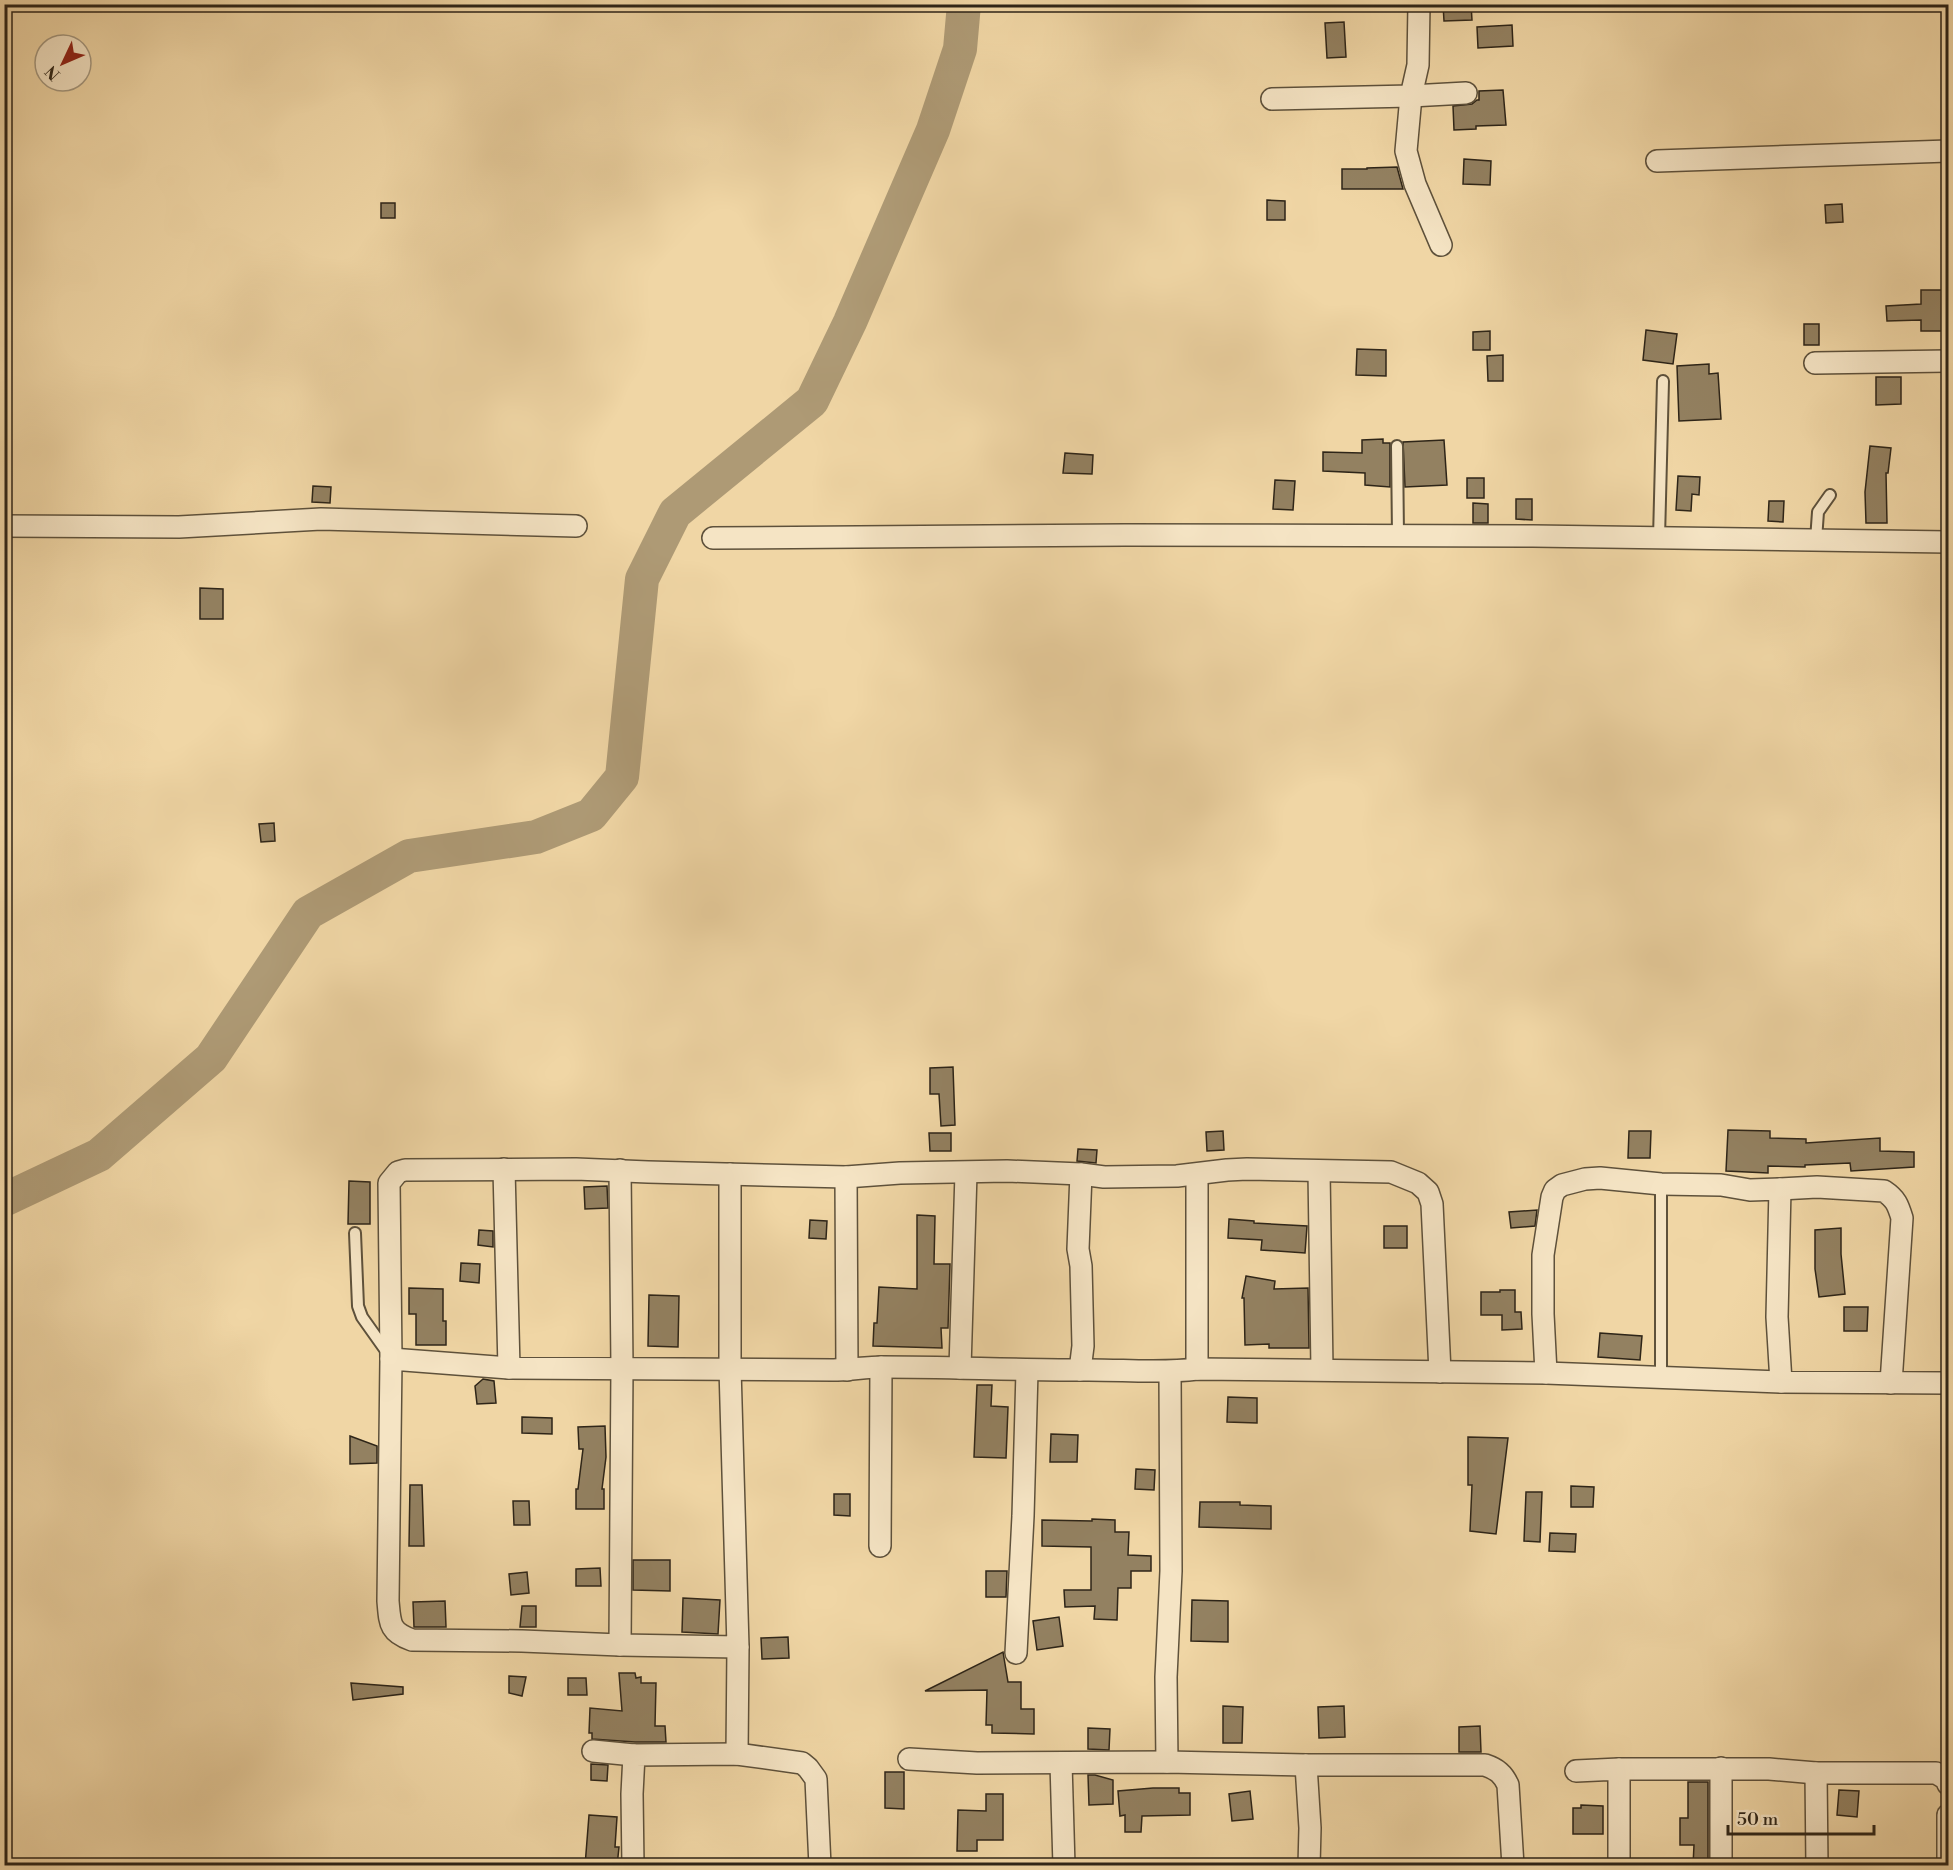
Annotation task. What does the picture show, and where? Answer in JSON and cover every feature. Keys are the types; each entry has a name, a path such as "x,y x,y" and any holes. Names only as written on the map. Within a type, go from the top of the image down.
{"street":[{"path":"1419,4 1418,65 1411,96 1406,151 1415,184 1441,245"},
{"path":"1272,99 1466,93"},
{"path":"1657,161 1948,151"},
{"path":"1815,363 1948,362"},
{"path":"4,526 179,527 321,519 576,526"},
{"path":"713,538 1398,535 1948,542"},
{"path":"504,1169 509,1368"},
{"path":"738,1647 412,1640 394,1631 390,1623 388,1601 391,1359 389,1183 394,1176 405,1170 504,1169 846,1177 1007,1171 1104,1177 1197,1175 1247,1169 1391,1172 1418,1183 1428,1192 1432,1204 1440,1372"},
{"path":"620,1170 622,1368 620,1645"},
{"path":"1319,1172 1322,1369"},
{"path":"960,1368 966,1173"},
{"path":"730,1174 729,1368 738,1647 737,1754"},
{"path":"1080,1370 1083,1346 1081,1266 1078,1249 1081,1174"},
{"path":"1197,1175 1197,1369"},
{"path":"846,1177 847,1370"},
{"path":"1546,1373 1542,1314 1543,1255 1552,1197 1555,1190 1562,1185 1600,1178 1661,1184 1702,1184 1750,1190 1817,1187 1884,1191 1892,1196 1898,1204 1902,1218 1891,1383"},
{"path":"1780,1189 1777,1317 1780,1382"},
{"path":"391,1359 509,1368 847,1370 881,1367 1170,1372 1197,1369 1322,1369 1546,1373 1780,1382 1948,1383"},
{"path":"880,1546 881,1367"},
{"path":"1016,1653 1027,1371"},
{"path":"1167,1762 1166,1677 1171,1570 1170,1372"},
{"path":"593,1751 634,1755 737,1754 802,1763 816,1779 820,1866"},
{"path":"633,1866 634,1755"},
{"path":"909,1759 977,1763 1167,1762 1306,1766 1485,1766 1503,1775 1508,1785 1513,1866"},
{"path":"1061,1763 1064,1866"},
{"path":"1306,1766 1310,1828 1309,1866"},
{"path":"1721,1768 1721,1866"},
{"path":"1576,1771 1769,1768 1816,1773 1936,1773 1946,1779 1948,1784"},
{"path":"1619,1769 1619,1866"},
{"path":"1816,1773 1817,1866"},
{"path":"1948,1815 1948,1866"}],"lane":[{"path":"1659,537 1663,381"},
{"path":"1397,446 1398,535"},
{"path":"1816,540 1818,512 1830,495"},
{"path":"1660,1378 1661,1184"},
{"path":"355,1233 358,1306 362,1317 391,1359"}],"building":[{"path":"1443,4 1471,4 1472,20 1444,21"},
{"path":"1344,22 1346,57 1327,58 1325,23"},
{"path":"1512,25 1513,46 1478,48 1477,27"},
{"path":"1503,90 1506,125 1476,126 1476,129 1454,130 1453,106 1472,104 1479,100 1479,91"},
{"path":"1464,159 1491,161 1490,185 1463,184"},
{"path":"1397,167 1403,189 1342,189 1342,169"},
{"path":"1267,200 1285,201 1285,220 1267,220"},
{"path":"381,203 395,203 395,218 381,218"},
{"path":"1842,204 1843,222 1826,223 1825,205"},
{"path":"1921,290 1948,290 1948,331 1921,331 1921,320 1887,321 1886,306 1921,304"},
{"path":"1804,324 1819,324 1819,345 1804,345"},
{"path":"1646,330 1677,334 1673,364 1643,360"},
{"path":"1490,331 1490,350 1473,350 1473,332"},
{"path":"1357,349 1386,350 1386,376 1356,375"},
{"path":"1503,355 1503,381 1488,381 1487,356"},
{"path":"1709,364 1709,374 1718,373 1721,419 1679,421 1677,366"},
{"path":"1876,377 1901,377 1901,404 1876,405"},
{"path":"1383,439 1383,443 1390,443 1390,487 1365,485 1365,473 1323,471 1323,452 1362,453 1362,440"},
{"path":"1444,440 1447,485 1405,487 1403,442"},
{"path":"1870,446 1891,448 1888,473 1886,473 1887,523 1866,523 1865,492"},
{"path":"1065,453 1093,455 1092,474 1063,473"},
{"path":"1678,476 1700,477 1699,495 1692,494 1691,511 1676,510"},
{"path":"1467,478 1484,478 1484,498 1467,498"},
{"path":"1275,480 1295,481 1293,510 1273,509"},
{"path":"313,486 331,487 330,503 312,502"},
{"path":"1516,499 1532,499 1532,520 1516,519"},
{"path":"1769,501 1784,501 1783,522 1768,521"},
{"path":"1473,503 1488,504 1488,523 1473,523"},
{"path":"200,588 223,589 223,619 200,619"},
{"path":"274,823 275,841 261,842 259,824"},
{"path":"953,1067 955,1125 941,1126 939,1094 930,1094 930,1068"},
{"path":"1728,1130 1770,1131 1770,1138 1806,1139 1806,1143 1880,1138 1880,1151 1914,1152 1914,1167 1851,1171 1850,1163 1805,1165 1805,1167 1768,1166 1768,1173 1726,1171"},
{"path":"1223,1131 1224,1150 1207,1151 1206,1132"},
{"path":"1629,1131 1651,1131 1650,1158 1628,1158"},
{"path":"929,1133 951,1133 951,1151 930,1151"},
{"path":"1078,1149 1097,1150 1096,1163 1077,1161"},
{"path":"349,1181 370,1182 370,1224 348,1224"},
{"path":"607,1186 608,1208 585,1209 584,1187"},
{"path":"1537,1210 1535,1226 1511,1228 1509,1212"},
{"path":"917,1215 935,1216 934,1264 950,1264 948,1328 941,1328 942,1348 873,1346 879,1287 917,1289"},
{"path":"1229,1219 1307,1226 1305,1253 1261,1250 1262,1240 1228,1238"},
{"path":"810,1220 827,1221 826,1239 809,1238"},
{"path":"1384,1226 1407,1226 1407,1248 1384,1248"},
{"path":"1841,1228 1845,1294 1819,1297 1815,1269 1815,1230"},
{"path":"479,1230 493,1231 493,1247 478,1245"},
{"path":"461,1263 480,1264 479,1283 460,1281"},
{"path":"1246,1276 1275,1281 1274,1289 1308,1288 1309,1348 1269,1348 1269,1344 1245,1345 1244,1298 1242,1298"},
{"path":"409,1288 443,1289 446,1345 416,1345 416,1314 409,1314"},
{"path":"1500,1290 1515,1290 1515,1312 1521,1312 1522,1329 1502,1330 1502,1315 1481,1315 1481,1292 1500,1292"},
{"path":"649,1295 679,1296 678,1347 648,1346"},
{"path":"1844,1307 1868,1307 1867,1331 1844,1331"},
{"path":"1600,1333 1642,1336 1640,1360 1598,1357"},
{"path":"483,1379 494,1381 496,1403 477,1404 475,1386"},
{"path":"977,1385 992,1385 991,1406 1008,1407 1006,1458 974,1457"},
{"path":"1228,1397 1257,1398 1257,1423 1227,1422"},
{"path":"522,1417 552,1418 552,1434 522,1433"},
{"path":"605,1426 606,1457 602,1489 604,1489 604,1509 576,1509 576,1489 578,1489 583,1449 579,1449 578,1427"},
{"path":"1051,1434 1078,1435 1077,1462 1050,1462"},
{"path":"350,1436 377,1446 377,1463 350,1464"},
{"path":"1468,1437 1508,1438 1496,1534 1470,1531 1472,1485 1468,1485"},
{"path":"1136,1469 1155,1470 1154,1490 1135,1489"},
{"path":"410,1485 422,1485 424,1546 409,1546"},
{"path":"1571,1486 1594,1487 1593,1507 1571,1507"},
{"path":"1526,1492 1542,1492 1540,1542 1524,1541"},
{"path":"834,1494 850,1494 850,1516 834,1515"},
{"path":"513,1501 529,1501 530,1525 514,1525"},
{"path":"1200,1502 1240,1502 1240,1505 1271,1506 1271,1529 1199,1527"},
{"path":"1092,1519 1115,1520 1115,1532 1129,1532 1128,1555 1151,1556 1151,1571 1131,1571 1131,1588 1118,1588 1117,1620 1094,1619 1095,1606 1065,1607 1064,1590 1091,1590 1091,1547 1042,1546 1042,1520 1092,1521"},
{"path":"1550,1533 1576,1534 1575,1552 1549,1551"},
{"path":"633,1560 670,1560 670,1591 633,1590"},
{"path":"600,1568 601,1586 576,1586 576,1569"},
{"path":"986,1571 1007,1571 1006,1597 986,1597"},
{"path":"527,1572 529,1593 511,1595 509,1574"},
{"path":"683,1598 720,1600 718,1634 682,1632"},
{"path":"1192,1600 1228,1601 1228,1642 1191,1641"},
{"path":"445,1601 446,1627 414,1627 413,1602"},
{"path":"522,1606 536,1606 536,1627 520,1627"},
{"path":"1059,1617 1063,1646 1037,1650 1033,1621"},
{"path":"788,1637 789,1658 762,1659 761,1638"},
{"path":"1003,1652 1008,1682 1021,1682 1021,1709 1034,1709 1034,1734 992,1733 992,1725 986,1725 987,1690 925,1691"},
{"path":"619,1673 635,1673 636,1678 641,1677 641,1683 656,1683 655,1726 665,1726 666,1742 592,1739 592,1733 589,1733 590,1708 622,1711"},
{"path":"509,1676 526,1677 522,1696 509,1693"},
{"path":"568,1678 586,1678 587,1695 568,1695"},
{"path":"351,1683 403,1687 403,1694 353,1700"},
{"path":"1223,1706 1243,1707 1242,1743 1223,1743"},
{"path":"1344,1706 1345,1737 1319,1738 1318,1707"},
{"path":"1480,1726 1481,1752 1459,1752 1459,1727"},
{"path":"1088,1728 1110,1729 1109,1750 1088,1749"},
{"path":"591,1764 608,1765 607,1781 591,1780"},
{"path":"885,1772 904,1772 904,1809 885,1808"},
{"path":"1088,1775 1113,1780 1113,1804 1089,1805"},
{"path":"1688,1782 1708,1782 1708,1866 1693,1866 1694,1845 1680,1845 1680,1818 1688,1818"},
{"path":"1179,1788 1179,1793 1190,1793 1190,1815 1142,1816 1141,1832 1125,1832 1125,1815 1120,1816 1118,1791"},
{"path":"1839,1790 1859,1791 1857,1817 1837,1815"},
{"path":"1250,1791 1253,1819 1232,1821 1229,1794"},
{"path":"986,1794 1003,1794 1003,1840 977,1840 977,1851 957,1851 958,1810 986,1811"},
{"path":"1581,1805 1603,1806 1603,1834 1573,1834 1573,1808 1581,1808"},
{"path":"589,1815 617,1817 615,1847 619,1847 617,1866 585,1866"}],"waterway":[{"path":"4,1200 99,1155 211,1058 308,913 409,856 536,837 591,815 622,777 642,579 675,513 812,401 850,322 933,130 960,49 964,4"}]}
